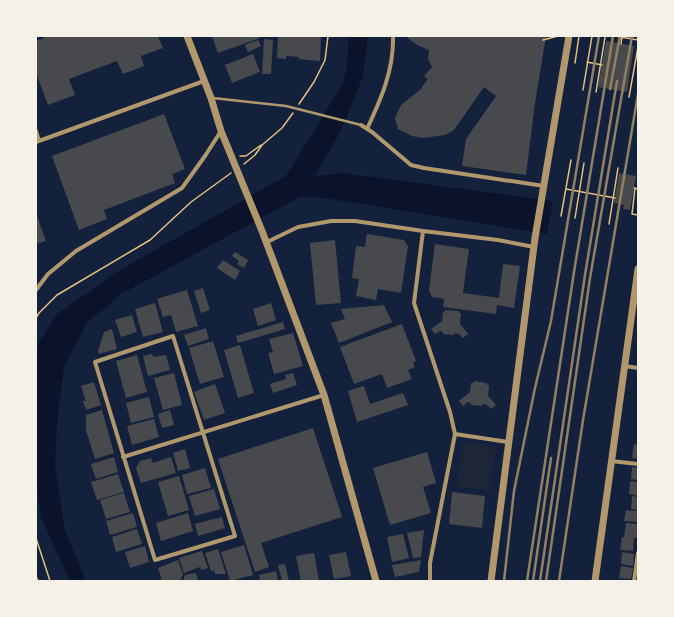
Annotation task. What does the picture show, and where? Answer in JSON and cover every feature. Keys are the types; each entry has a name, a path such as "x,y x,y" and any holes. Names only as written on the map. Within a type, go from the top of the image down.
{"street":[{"path":"187,36 221,131 267,242 324,395 376,581"},
{"path":"367,129 389,74 393,51 393,36"},
{"path":"491,581 535,238 569,36"},
{"path":"36,131 38,141 204,81"},
{"path":"361,125 411,165 544,186"},
{"path":"36,290 48,274 76,251 182,188 221,131"},
{"path":"267,242 298,227 331,221 355,222 423,232 498,240 534,247"},
{"path":"423,232 414,303 450,412 455,434 430,563 430,581"},
{"path":"599,581 595,581 638,273"},
{"path":"172,336 235,536 155,560 123,457 95,362 172,336"},
{"path":"625,366 638,368"},
{"path":"123,457 324,395"},
{"path":"455,434 508,442"},
{"path":"611,461 638,464"},
{"path":"634,581 638,553"}],"lane":[{"path":"210,98 286,106 361,125"}],"path":[{"path":"232,156 246,156 282,128 314,82 326,60 328,36"},
{"path":"543,40 558,36"},
{"path":"575,63 579,36"},
{"path":"583,90 592,36"},
{"path":"615,36 638,40"},
{"path":"596,92 605,37"},
{"path":"621,44 622,37"},
{"path":"629,97 638,47"},
{"path":"587,62 601,64"},
{"path":"630,69 634,70"},
{"path":"242,165 255,155 262,145"},
{"path":"561,216 571,160"},
{"path":"575,218 584,163"},
{"path":"609,224 618,168"},
{"path":"36,318 57,295 150,240 191,202 236,169"},
{"path":"636,188 632,214 638,215"},
{"path":"566,189 614,198"},
{"path":"36,538 50,581"}],"shaded area":[{"path":"349,36 368,36 363,76 342,129 315,176 342,173 553,201 547,234 324,198 300,197 121,294 87,323 64,367 57,424 55,465 65,530 86,581 70,581 41,517 36,482 36,347 57,314 120,270 286,176 342,85 346,72"},
{"path":"462,441 496,446 490,491 457,486"}],"building":[{"path":"44,36 158,36 163,48 141,56 144,66 123,74 117,61 69,79 75,95 48,105 36,73 36,41 44,38"},
{"path":"212,36 260,36 260,38 218,53"},
{"path":"278,36 321,36 320,61 298,59 299,57 286,56 286,59 277,58"},
{"path":"405,36 546,36 535,103 526,175 462,166 466,139 496,96 484,87 454,130 445,135 423,138 412,136 398,129 395,118 401,105 420,90 428,79 424,76 432,67 428,59 429,50 417,45"},
{"path":"264,39 273,40 271,74 262,74"},
{"path":"258,40 261,46 248,52 245,45"},
{"path":"606,41 634,46 627,92 598,87"},
{"path":"253,54 260,72 232,83 225,65"},
{"path":"164,114 185,169 172,174 175,183 104,210 107,219 79,230 52,156"},
{"path":"619,173 636,176 630,210 623,209 624,205 614,203"},
{"path":"36,213 46,241 36,244"},
{"path":"367,234 404,240 408,246 401,293 378,289 376,300 356,296 359,279 352,278 356,246 365,247"},
{"path":"335,240 341,303 316,305 310,243"},
{"path":"435,244 469,249 463,293 499,298 503,264 520,266 514,308 497,305 496,314 443,307 444,299 432,297 429,290"},
{"path":"235,252 248,260 244,268 237,264 239,261 232,256"},
{"path":"223,260 240,271 235,280 217,268"},
{"path":"203,288 210,310 201,313 194,291"},
{"path":"187,290 198,326 176,332 171,315 163,317 157,299"},
{"path":"155,303 163,332 143,337 135,309"},
{"path":"271,303 276,320 258,326 253,309"},
{"path":"384,305 392,322 339,343 331,323 345,319 341,309"},
{"path":"445,310 459,311 459,313 461,313 460,324 468,334 463,338 459,334 443,334 443,332 440,331 435,334 431,329 442,321 443,311 445,312"},
{"path":"132,315 137,332 121,337 115,320"},
{"path":"283,322 285,329 238,343 236,336"},
{"path":"402,324 416,361 413,363 415,367 408,370 412,379 387,388 382,374 354,384 340,347"},
{"path":"206,328 209,339 188,346 184,335"},
{"path":"112,329 117,349 99,354 98,351 104,332"},
{"path":"293,333 303,366 274,374 268,353 273,352 269,339"},
{"path":"213,341 224,377 200,384 189,348"},
{"path":"240,345 254,393 238,398 224,350"},
{"path":"152,354 153,357 166,355 170,370 148,376 143,356"},
{"path":"137,355 147,392 126,398 116,361"},
{"path":"174,373 182,405 163,410 154,378"},
{"path":"293,373 297,385 273,393 270,384 286,379 285,375"},
{"path":"474,381 487,383 487,385 489,385 488,396 496,405 491,409 487,405 471,405 471,403 468,402 463,406 459,401 470,392 471,383 474,383"},
{"path":"94,382 101,405 86,410 83,401 86,401 81,386"},
{"path":"215,384 225,413 204,420 194,392"},
{"path":"364,386 370,404 403,393 408,405 357,422 348,391"},
{"path":"149,397 154,417 131,423 126,403"},
{"path":"102,410 114,453 95,459 86,430 86,415"},
{"path":"170,410 174,425 162,428 158,414"},
{"path":"154,419 159,437 132,445 127,426"},
{"path":"313,428 342,517 261,543 269,567 255,572 218,459"},
{"path":"634,444 638,445 638,459 632,458"},
{"path":"185,449 190,468 178,471 173,453"},
{"path":"427,452 436,483 423,487 431,513 390,525 373,468"},
{"path":"114,457 118,472 96,479 91,464"},
{"path":"171,457 176,473 141,483 136,468 140,461 151,458 153,463"},
{"path":"632,467 638,468 638,480 631,479"},
{"path":"205,468 211,488 187,494 182,475"},
{"path":"118,474 124,492 97,500 91,482"},
{"path":"179,476 189,510 168,516 158,482"},
{"path":"630,481 638,482 638,496 629,494"},
{"path":"214,489 220,509 195,516 189,496"},
{"path":"452,492 485,496 482,528 449,524"},
{"path":"124,493 130,512 106,519 100,500"},
{"path":"632,496 638,497 638,510 631,509"},
{"path":"626,510 638,511 638,522 624,521"},
{"path":"133,513 137,527 110,535 106,521"},
{"path":"188,513 193,531 161,541 156,523"},
{"path":"222,517 225,528 198,536 195,524"},
{"path":"626,523 638,524 637,538 634,538 633,551 620,550"},
{"path":"137,529 142,544 116,552 112,537"},
{"path":"424,530 421,557 413,558 407,533"},
{"path":"403,534 409,558 392,562 387,537"},
{"path":"244,545 253,575 230,581 221,552"},
{"path":"145,546 149,562 130,568 125,552"},
{"path":"218,549 226,574 215,574 214,570 211,571 205,553"},
{"path":"202,551 208,568 201,570 200,567 184,573 179,558"},
{"path":"346,552 351,576 334,579 329,555"},
{"path":"622,552 634,554 633,566 621,564"},
{"path":"314,553 319,580 301,581 296,556"},
{"path":"178,560 183,574 180,581 162,581 158,568"},
{"path":"421,560 419,572 395,577 392,565"},
{"path":"285,564 289,581 282,581 278,565"},
{"path":"621,566 633,568 631,579 619,578"},
{"path":"276,571 278,581 260,581 259,575"},
{"path":"196,573 198,581 183,581 185,575"}],"railway":[{"path":"504,581 514,491 535,388 551,321 599,36"},
{"path":"527,581 574,272 613,36"},
{"path":"610,89 620,36"},
{"path":"546,581 590,278 632,36"},
{"path":"540,581 585,275 617,81"},
{"path":"559,581 583,420 638,94"},
{"path":"533,581 551,458"}]}
